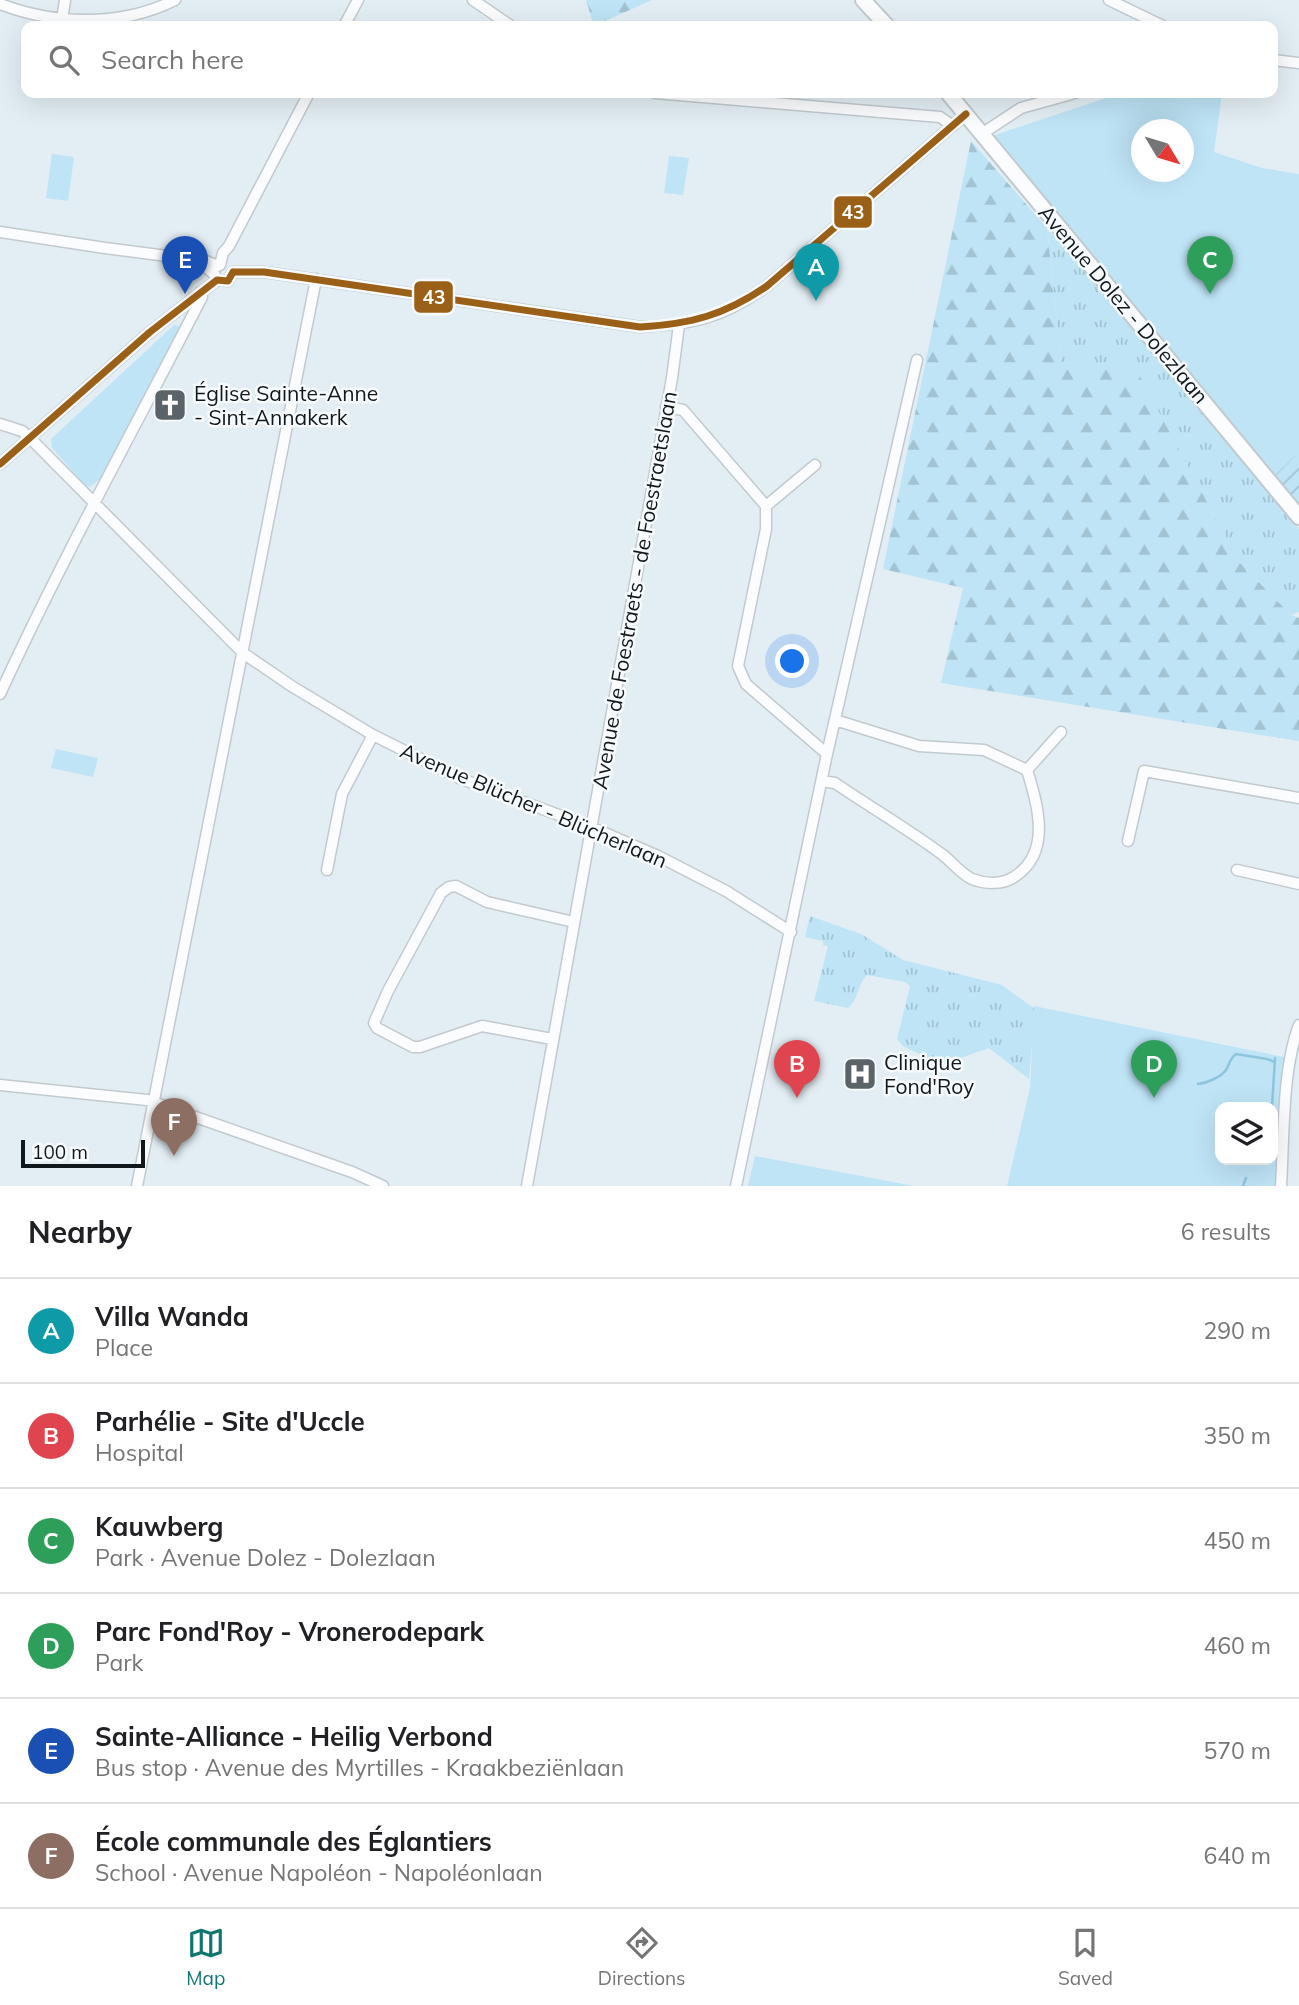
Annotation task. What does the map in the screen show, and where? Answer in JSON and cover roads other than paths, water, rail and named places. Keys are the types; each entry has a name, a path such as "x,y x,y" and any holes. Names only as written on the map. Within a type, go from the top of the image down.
{"street":[{"path":"62,20 65,0"},
{"path":"0,4 37,17 62,20 108,19 162,7 175,0"},
{"path":"347,21 358,0"},
{"path":"473,0 504,21"},
{"path":"863,0 882,21"},
{"path":"1109,0 1153,21"},
{"path":"1278,61 1299,63"},
{"path":"0,464 222,271 223,253 306,98"},
{"path":"714,98 940,117 953,126"},
{"name":"Avenue Dolez - Dolezlaan","path":"953,98 1299,517"},
{"path":"983,133 1021,108 1057,98"},
{"path":"0,232 199,261 222,271 264,272 640,327 679,325 722,313 746,302 768,286 967,114"},
{"path":"137,1186 316,279"},
{"path":"0,694 93,503 202,297 200,292"},
{"name":"Avenue de Foestraets - de Foestraetslaan","path":"527,1186 679,325"},
{"path":"736,1186 827,754 916,360"},
{"path":"666,407 683,410 766,506 766,529 738,666 746,684 827,754"},
{"name":"Avenue Blücher - Blücherlaan","path":"0,424 22,431 30,438 243,653 293,687 373,735 459,778 591,827 690,871 791,932"},
{"path":"766,506 815,465"},
{"path":"835,720 919,746 984,750 1027,769"},
{"path":"1027,769 1060,732"},
{"path":"327,870 342,794 373,735"},
{"path":"822,781 835,783 943,855 970,878 985,883 1007,882 1026,869 1037,846 1038,807 1027,769"},
{"path":"1128,841 1144,771 1299,798"},
{"path":"1237,870 1299,884"},
{"path":"552,1039 482,1026 413,1047 377,1028 374,1023 388,990 441,892 449,887 456,886 503,907 574,922"},
{"path":"1282,1186 1289,1073 1294,1038 1299,1025"},
{"path":"0,1085 154,1102 352,1172 383,1186"}],"waterway":[{"path":"1198,1084 1221,1075 1236,1054 1275,1062"},
{"path":"1272,1102 1275,1058"},
{"path":"1243,1186 1246,1178"}],"place":[{"name":"Sainte-Alliance - Heilig Verbond","path":"185,294"},
{"name":"Kauwberg","path":"1210,294"},
{"name":"Villa Wanda","path":"816,301"},
{"name":"Église Sainte-Anne - Sint-Annakerk","path":"170,405"},
{"name":"Clinique Fond'Roy","path":"860,1074"},
{"name":"Parhélie - Site d'Uccle","path":"797,1098"},
{"name":"Parc Fond'Roy - Vronerodepark","path":"1154,1098"},
{"name":"École communale des Églantiers","path":"174,1156"}]}
